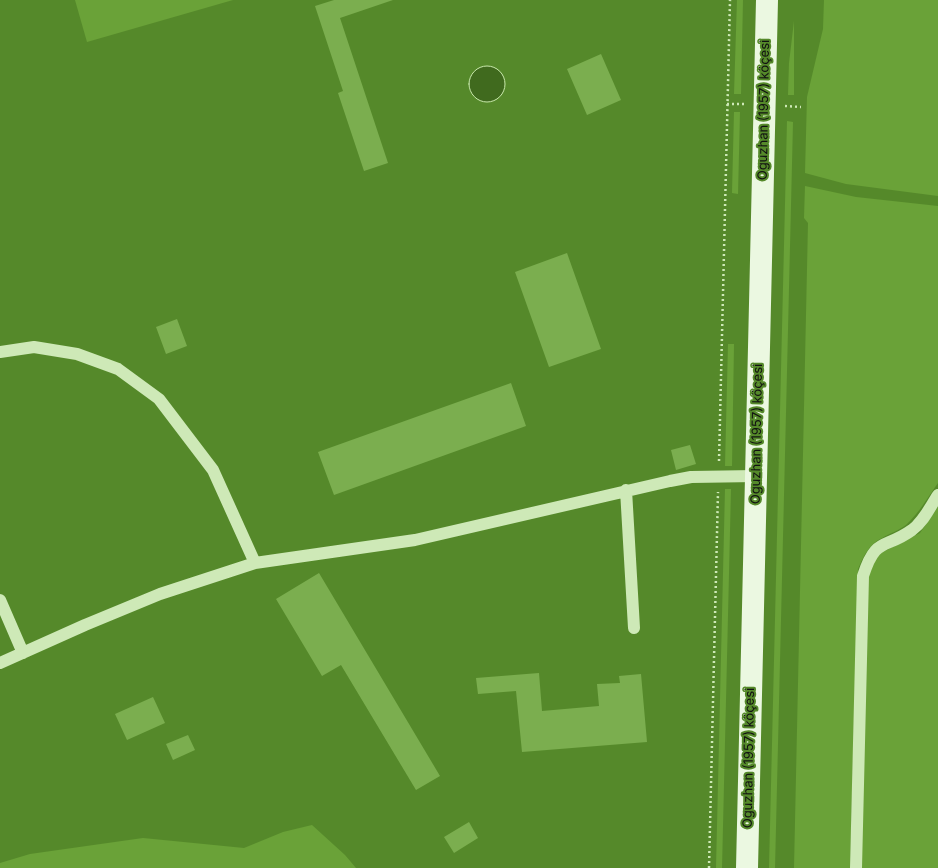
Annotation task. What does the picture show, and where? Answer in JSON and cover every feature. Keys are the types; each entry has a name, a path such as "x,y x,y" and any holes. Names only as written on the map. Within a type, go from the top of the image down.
{"main road":[{"name":"Oguzhan (1957) köçesi","path":"747,868 766,0"}],"lane":[{"path":"0,352 34,347 77,354 118,369 159,399 213,470 255,563"},
{"path":"0,663 85,624 160,594 255,563 415,540 626,490 691,478 756,476"},
{"path":"626,490 634,628"},
{"path":"856,868 863,576 869,558 876,548 910,531 917,525 938,495"},
{"path":"0,600 24,653"}],"path":[{"path":"709,868 730,0"}],"shaded area":[{"path":"75,0 233,0 87,42"},
{"path":"737,0 743,0 741,94 734,94"},
{"path":"824,0 938,0 938,196 846,184 805,173 807,97 823,29"},
{"path":"794,21 794,95 788,95 789,63"},
{"path":"491,66 500,71 504,77 504,91 500,97 491,102 483,102 474,97 470,91 469,80 474,71 480,67"},
{"path":"734,112 740,112 738,194 732,193"},
{"path":"787,121 793,122 775,868 769,868"},
{"path":"805,186 856,197 938,206 938,483 919,510 906,525 885,536 870,547 858,569 850,868 794,868 808,223 804,218"},
{"path":"728,344 734,344 732,466 725,466"},
{"path":"725,489 731,489 722,868 716,868"},
{"path":"938,507 938,868 861,868 868,572 879,554 920,533"},
{"path":"312,825 345,855 356,868 0,868 0,863 30,854 143,838 244,848 283,832"}],"building":[{"path":"334,0 393,0 340,18 388,163 364,171 338,93 343,91 315,6"},
{"path":"601,54 621,100 587,115 567,69"},
{"path":"567,253 601,349 549,367 515,272"},
{"path":"177,319 187,346 166,354 156,327"},
{"path":"511,383 526,426 334,495 318,452"},
{"path":"690,445 696,464 676,470 671,450"},
{"path":"319,573 440,776 416,790 341,665 322,676 276,599"},
{"path":"539,673 542,711 599,706 597,684 620,683 619,676 641,674 647,742 522,752 516,691 478,694 476,678"},
{"path":"153,697 165,723 127,740 115,714"},
{"path":"188,735 195,750 173,760 166,744"},
{"path":"469,822 478,838 454,853 444,837"}]}
